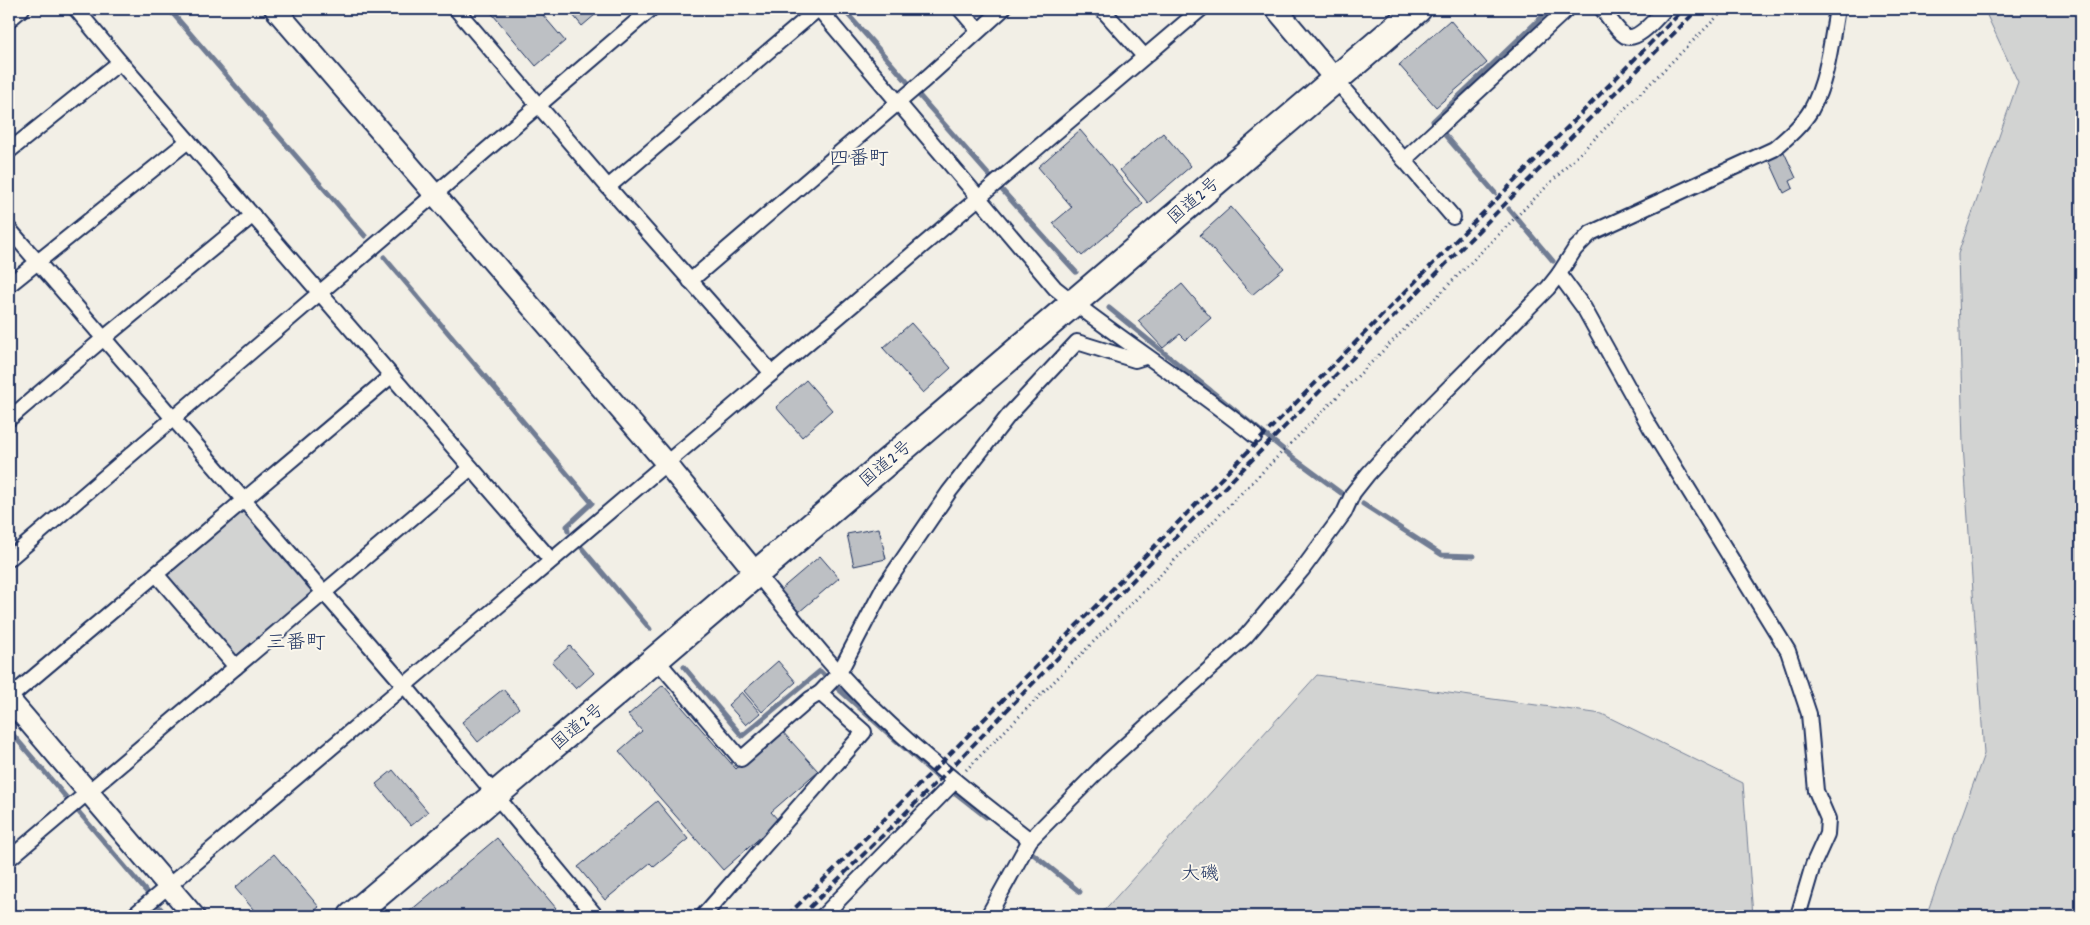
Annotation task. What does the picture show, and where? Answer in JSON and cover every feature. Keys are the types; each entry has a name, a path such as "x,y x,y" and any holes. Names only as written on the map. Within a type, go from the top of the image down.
{"highway":[{"name":"国道2号","path":"352,916 1418,9"}],"street":[{"path":"9,20 22,9"},
{"path":"76,9 551,560"},
{"path":"275,9 666,463 756,573 864,732 703,916"},
{"path":"456,9 608,187 772,373"},
{"path":"9,559 173,416 651,9"},
{"path":"608,187 819,9 903,98 1056,288 1145,357 1255,436"},
{"path":"960,9 978,30"},
{"path":"690,281 921,83 1003,9"},
{"path":"1102,9 1144,56"},
{"path":"133,916 1201,9"},
{"path":"1276,9 1453,218"},
{"path":"1404,160 1567,9"},
{"path":"1602,9 1624,36 1631,37 1638,36 1665,9"},
{"path":"988,916 1030,840 1107,762 1246,636 1302,570 1344,513 1353,493 1368,474 1422,414 1559,274 1575,249 1592,233 1774,149 1795,131 1811,110 1825,75 1837,9"},
{"path":"9,150 120,62"},
{"path":"9,285 188,141"},
{"path":"9,419 252,215"},
{"path":"9,229 173,416 243,500 404,685 596,916"},
{"path":"1559,274 1584,308 1650,427 1788,651 1809,714 1816,791 1828,819 1827,834 1813,865 1798,916"},
{"path":"656,659 740,759 830,683 884,587 949,492 1008,415 1076,342 1135,360 1145,357"},
{"path":"194,916 158,895 77,801 9,698 391,376"},
{"path":"9,860 471,468"},
{"path":"156,574 236,667"},
{"path":"830,683 872,707 950,786 1030,840"},
{"path":"823,916 950,786"}],"path":[{"path":"950,786 1725,9"}],"shaded area":[{"path":"966,9 991,9 978,20"},
{"path":"1984,9 2081,9 2081,916 1926,916 1984,754 1963,445 1958,254 2018,82"},
{"path":"243,500 323,592 236,667 156,574"},
{"path":"1317,675 1602,714 1743,783 1753,916 1099,916"}],"building":[{"path":"488,9 549,9 542,14 565,41 536,66"},
{"path":"568,9 602,9 582,26"},
{"path":"1450,20 1487,63 1436,107 1399,65"},
{"path":"1080,130 1143,204 1082,256 1053,223 1072,207 1038,167"},
{"path":"1163,133 1191,166 1148,203 1120,170"},
{"path":"1784,152 1796,178 1790,181 1793,188 1784,193 1769,160"},
{"path":"1231,207 1284,268 1252,295 1200,235"},
{"path":"1182,284 1211,318 1186,340 1180,334 1163,348 1138,321"},
{"path":"911,323 951,368 923,393 883,348"},
{"path":"806,380 832,410 802,437 776,407"},
{"path":"879,528 886,559 854,566 847,534"},
{"path":"820,556 839,578 799,612 780,590"},
{"path":"570,646 594,673 576,689 552,662"},
{"path":"778,661 796,682 762,712 744,691"},
{"path":"663,685 736,769 781,730 818,771 771,812 779,821 723,870 619,751 642,731 628,715"},
{"path":"503,689 519,708 478,742 462,722"},
{"path":"742,692 760,713 746,725 728,705"},
{"path":"393,770 428,812 411,826 376,784"},
{"path":"657,801 688,839 654,867 650,863 605,900 578,867"},
{"path":"497,838 556,908 547,916 404,916"},
{"path":"274,854 319,907 308,916 259,916 235,888"},
{"path":"98,909 104,916 90,916"}],"waterway":[{"path":"169,9 365,236"},
{"path":"843,9 1076,272"},
{"path":"1495,193 1433,121 1550,9"},
{"path":"1509,209 1553,261"},
{"path":"384,257 592,503 567,526 568,531"},
{"path":"1109,308 1295,459 1341,493"},
{"path":"1363,504 1442,555 1474,556"},
{"path":"581,547 650,629"},
{"path":"684,667 742,736 820,671 936,776"},
{"path":"9,730 167,916"},
{"path":"949,788 986,817"},
{"path":"1032,853 1080,892"}],"railway":[{"path":"787,916 937,767 1684,9"},
{"path":"801,916 945,774 1140,573 1698,9"}],"district":[{"name":"四番町","path":"859,157"},
{"name":"三番町","path":"296,641"},
{"name":"大磯","path":"1200,872"}]}
